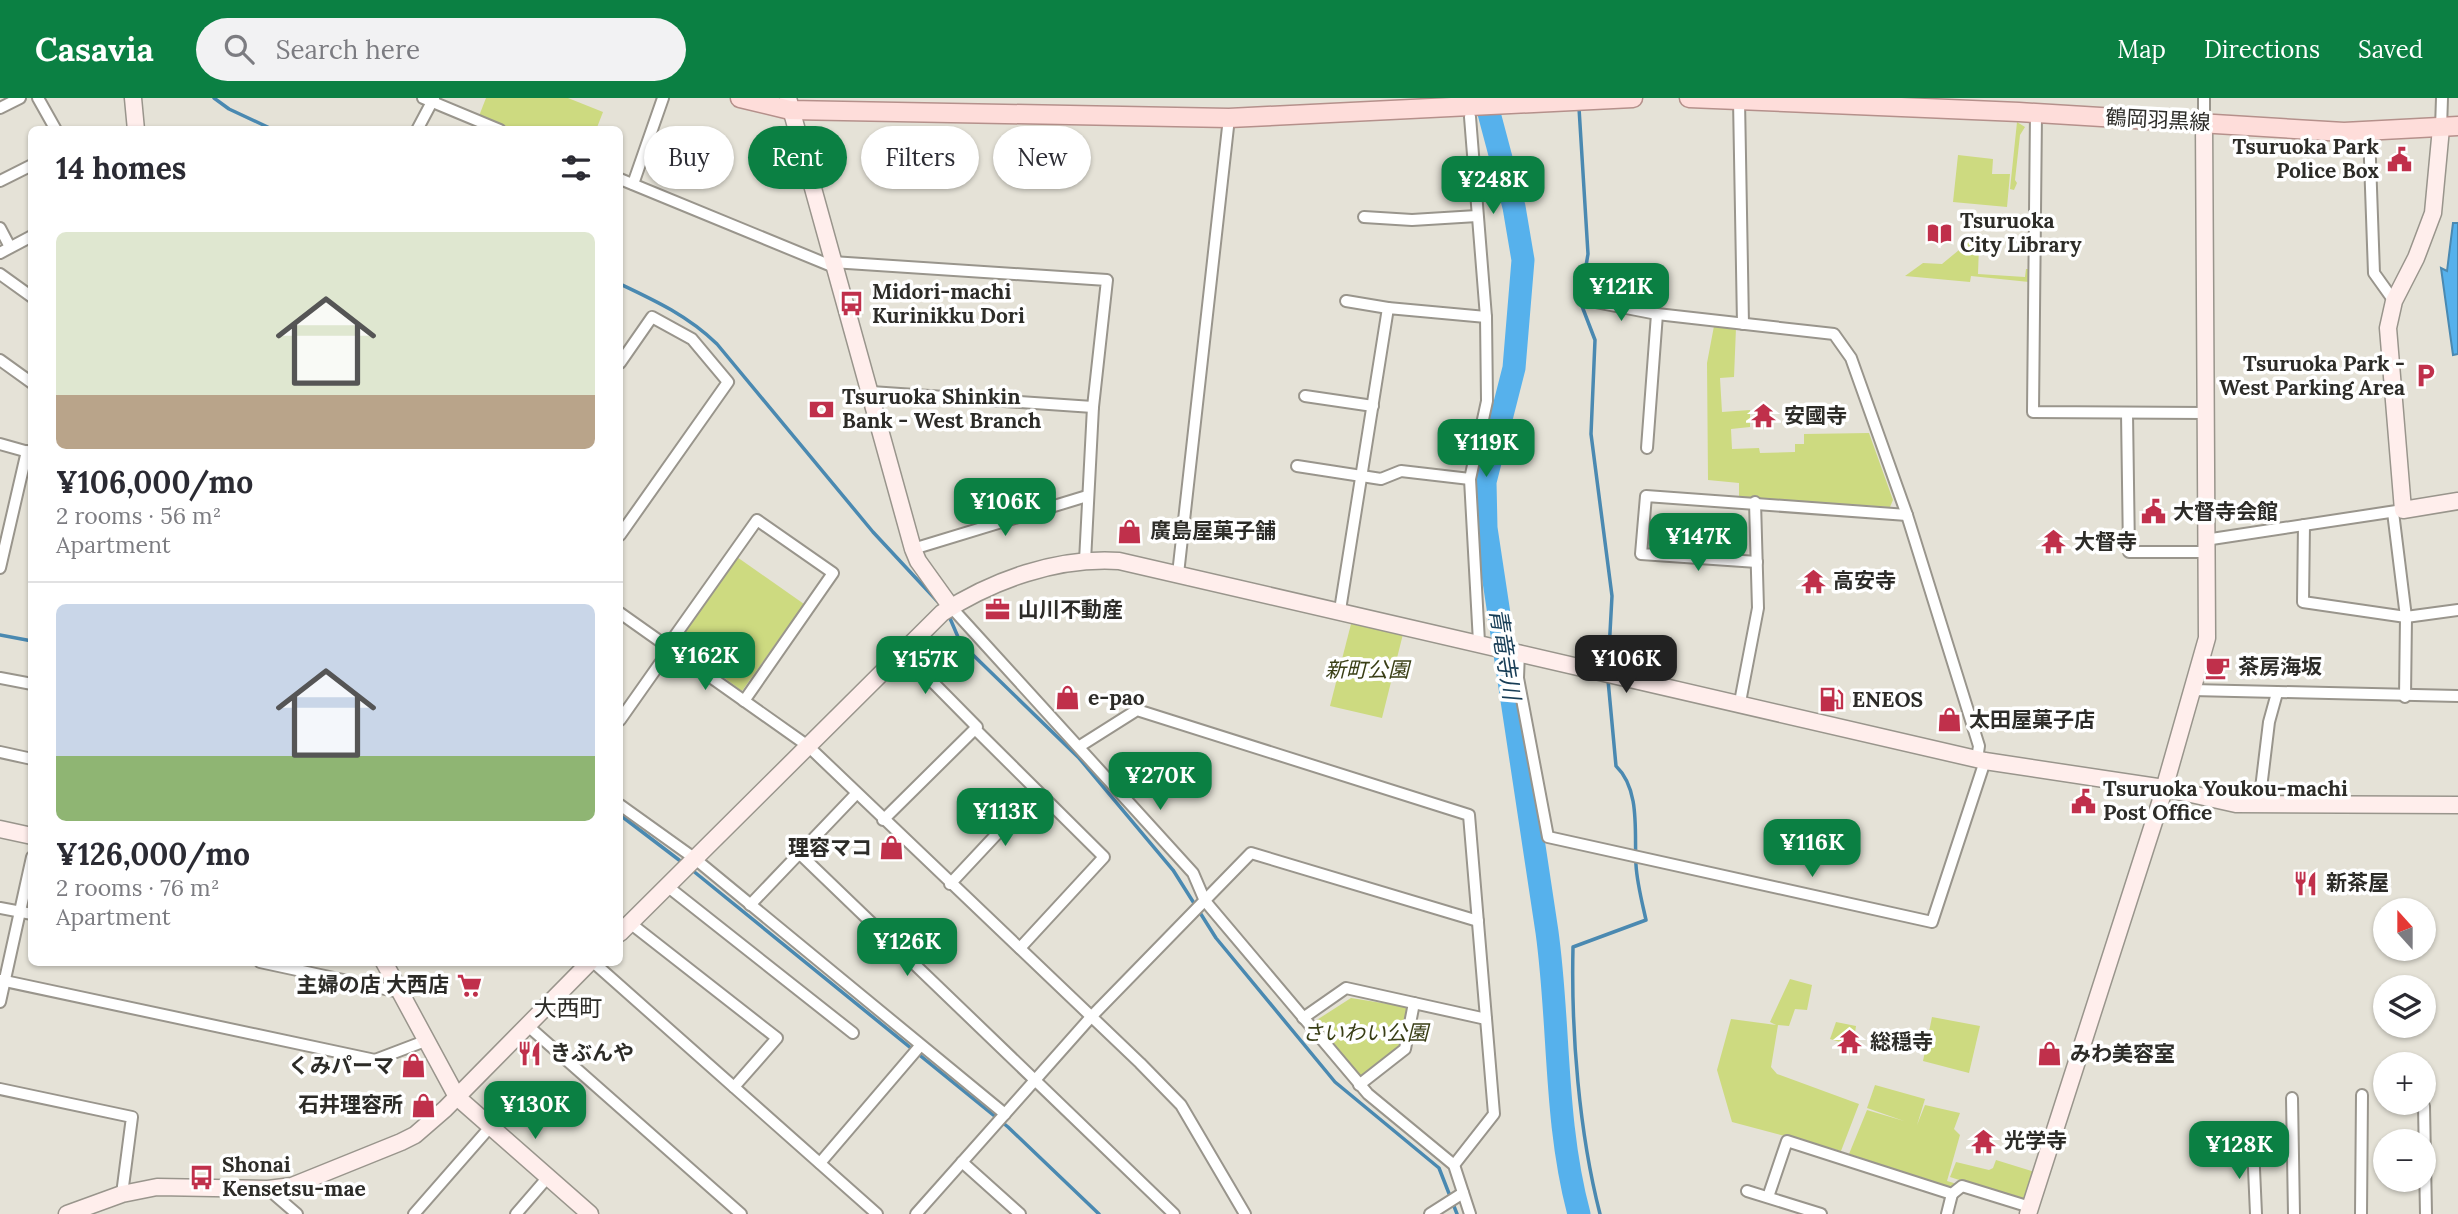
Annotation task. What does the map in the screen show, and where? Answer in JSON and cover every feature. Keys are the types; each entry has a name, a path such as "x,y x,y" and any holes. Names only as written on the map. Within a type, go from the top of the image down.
{"main road":[{"path":"740,98 789,104 1229,118 1451,102 1633,98"},
{"name":"鶴岡羽黒線","path":"1689,98 2028,108 2369,132 2449,127"}],"street":[{"path":"0,108 20,98"},
{"path":"38,98 54,126"},
{"path":"133,98 136,126"},
{"path":"633,184 663,98"},
{"path":"1947,1214 1952,1194 1962,1186 2029,1210 2164,788 2207,638 2204,98"},
{"path":"2405,697 2406,617 2387,335 2394,301 2416,258 2432,213 2449,127 2442,98"},
{"path":"419,126 430,99 491,126"},
{"path":"1739,100 1743,324"},
{"path":"789,104 918,561 951,607 1193,873 1205,901 1359,1085 1454,1165 1470,1214"},
{"path":"2028,108 2033,412 2205,413"},
{"path":"1470,117 1486,317 1487,401 1470,479 1479,642"},
{"path":"1178,574 1229,118"},
{"path":"2369,132 2374,273 2394,301"},
{"path":"0,181 28,167"},
{"path":"623,180 833,264 1107,280 1093,407 1085,561"},
{"path":"1364,217 1412,220 1477,216"},
{"path":"0,228 5,250 28,238"},
{"path":"0,274 28,294"},
{"path":"1346,301 1388,309 1486,317"},
{"path":"1519,651 1518,678 1548,837 1932,922 1981,760 1908,515 1851,358 1834,334 1657,314 1590,301"},
{"path":"1340,610 1388,309"},
{"path":"1647,448 1657,314"},
{"path":"623,359 652,317 692,339 728,382 623,532"},
{"path":"0,360 28,380"},
{"path":"871,391 1093,407"},
{"path":"1305,396 1373,405"},
{"path":"2127,413 2129,552 2205,546 2304,525 2458,501"},
{"path":"0,444 28,452"},
{"path":"0,568 28,456"},
{"path":"1297,466 1381,479 1401,471 1470,479"},
{"path":"913,549 1087,496"},
{"path":"1757,562 1641,554 1646,496 1908,515"},
{"path":"1740,702 1758,608 1755,502"},
{"path":"623,716 757,520 833,573 744,701"},
{"path":"2304,525 2303,602 2406,617 2458,610"},
{"path":"734,1087 777,1038 625,928 902,651 951,607 993,586 1047,568 1085,561 1119,561 1178,574 1740,702 1981,760 2164,788 2212,800 2259,805 2458,805"},
{"path":"623,615 808,746 1020,948 1181,1105 1245,1214"},
{"path":"902,651 977,727 975,729 1104,857 1020,948"},
{"path":"0,678 28,683"},
{"path":"2192,690 2405,697 2458,696"},
{"path":"2259,805 2269,722 2277,693"},
{"path":"1080,746 1137,710 1469,815 1494,1114 1454,1165"},
{"path":"883,820 975,729"},
{"path":"0,752 28,758"},
{"path":"950,884 1037,791"},
{"path":"750,905 856,794"},
{"path":"623,807 694,859 1005,1114"},
{"path":"0,829 28,835"},
{"path":"916,1214 1091,1017 1251,853 1478,921"},
{"path":"800,854 1174,1214"},
{"path":"0,1002 2,981 28,875"},
{"path":"667,886 853,1033"},
{"path":"0,908 28,913"},
{"path":"279,966 399,992"},
{"path":"386,966 457,1097 590,1214"},
{"path":"67,1214 122,1194 166,1186 268,1189 292,1186 401,1142 431,1122 588,966"},
{"path":"597,966 877,1214"},
{"path":"2,981 375,1060 425,1041"},
{"path":"1303,1018 1346,988 1486,1018"},
{"path":"1359,1085 1405,1049 1414,1003"},
{"path":"528,1026 741,1214"},
{"path":"820,1163 920,1046"},
{"path":"0,1089 132,1117 122,1194"},
{"path":"2361,1095 2361,1214"},
{"path":"2292,1098 2294,1214"},
{"path":"2424,1115 2426,1214"},
{"path":"414,1214 491,1126"},
{"path":"1768,1197 1787,1141 1952,1194"},
{"path":"2253,1146 2256,1214"},
{"path":"962,1162 1020,1214"},
{"path":"516,1214 548,1177"},
{"path":"268,1189 297,1214"},
{"path":"1747,1191 1821,1214"},
{"path":"1430,1214 1463,1193"},
{"path":"278,1214 286,1205"}],"green space":[{"path":"486,98 568,98 603,112 598,126 506,126 479,116"},
{"path":"2017,122 2025,127 2020,135 2015,180 2017,183 2014,190 2010,189"},
{"path":"1958,155 1993,159 1992,174 2010,174 2007,207 1953,202"},
{"path":"1976,236 1994,239 1993,247 1979,246 1978,274 2025,277 2026,269 2029,269 2029,282 1971,276 1970,282 1905,276 1923,263 1942,264"},
{"name":"安國寺","path":"1714,326 1736,328 1734,377 1720,378 1722,412 1750,410 1750,427 1731,429 1732,449 1759,448 1760,453 1795,452 1795,444 1804,444 1804,434 1869,433 1893,500 1890,507 1739,497 1739,483 1708,480 1707,363"},
{"path":"737,557 804,604 742,691 676,642"},
{"name":"新町公園","path":"1351,624 1403,634 1382,718 1330,706"},
{"path":"1790,979 1812,985 1807,1010 1795,1009 1789,1026 1778,1025 1771,1067 1777,1074 1859,1104 1841,1151 1732,1122 1717,1070 1731,1019 1776,1025 1770,1022"},
{"name":"さいわい公園","path":"1351,998 1407,1007 1400,1046 1361,1078 1312,1023"},
{"path":"1932,1017 1980,1026 1969,1073 1923,1061"},
{"path":"1836,1022 1856,1026 1853,1046 1830,1039"},
{"path":"1875,1085 1925,1099 1917,1125 1925,1105 1960,1113 1954,1129 1960,1135 1947,1181 1957,1184 1952,1188 1849,1154 1867,1110 1904,1121 1867,1108"},
{"path":"1996,1160 2038,1173 2027,1202 1950,1177 1956,1162 1989,1170 1993,1168"}],"water":[{"path":"2453,223 2458,223 2458,354 2453,355 2441,268 2447,271"}],"waterway":[{"path":"214,98 229,109 265,126"},
{"name":"青竜寺川","path":"1485,98 1514,207 1523,260 1514,368 1485,482 1486,528 1547,932 1561,1109 1579,1214"},
{"path":"1579,108 1588,254 1580,301 1595,340 1591,434 1612,596 1608,669"},
{"path":"623,285 683,317 717,344 873,532 940,604"},
{"path":"949,616 958,637 970,652 1079,758 1173,870 1216,938 1335,1082 1439,1168 1457,1214"},
{"path":"0,635 28,640"},
{"path":"1600,1214 1587,1150 1578,1082 1573,1013 1573,947 1646,920 1637,872 1633,800 1624,776 1616,766 1608,680"},
{"path":"623,817 683,863"},
{"path":"692,870 1008,1127 1099,1214"}],"place":[{"name":"Tsuruoka Park Police Box","path":"2399,159"},
{"name":"Tsuruoka City Library","path":"1940,233"},
{"name":"Midori-machi Kurinikku Dori","path":"852,304"},
{"name":"Tsuruoka Park - West Parking Area","path":"2425,376"},
{"name":"Tsuruoka Shinkin Bank - West Branch","path":"822,409"},
{"name":"安國寺","path":"1764,416"},
{"name":"大督寺会館","path":"2153,512"},
{"name":"廣島屋菓子舗","path":"1130,531"},
{"name":"大督寺","path":"2054,542"},
{"name":"高安寺","path":"1813,581"},
{"name":"山川不動産","path":"998,610"},
{"name":"茶房海坂","path":"2218,667"},
{"name":"e-pao","path":"1068,698"},
{"name":"ENEOS","path":"1832,700"},
{"name":"太田屋菓子店","path":"1949,720"},
{"name":"Tsuruoka Youkou-machi Post Office","path":"2083,801"},
{"name":"理容マコ","path":"892,848"},
{"name":"新茶屋","path":"2306,883"},
{"name":"主婦の店 大西店","path":"469,985"},
{"name":"総穏寺","path":"1850,1042"},
{"name":"きぶんや","path":"530,1053"},
{"name":"みわ美容室","path":"2050,1054"},
{"name":"くみパーマ","path":"414,1066"},
{"name":"石井理容所","path":"423,1105"},
{"name":"光学寺","path":"1984,1141"},
{"name":"Shonai Kensetsu-mae","path":"202,1177"}],"district":[{"name":"大西町","path":"568,1008"}]}
